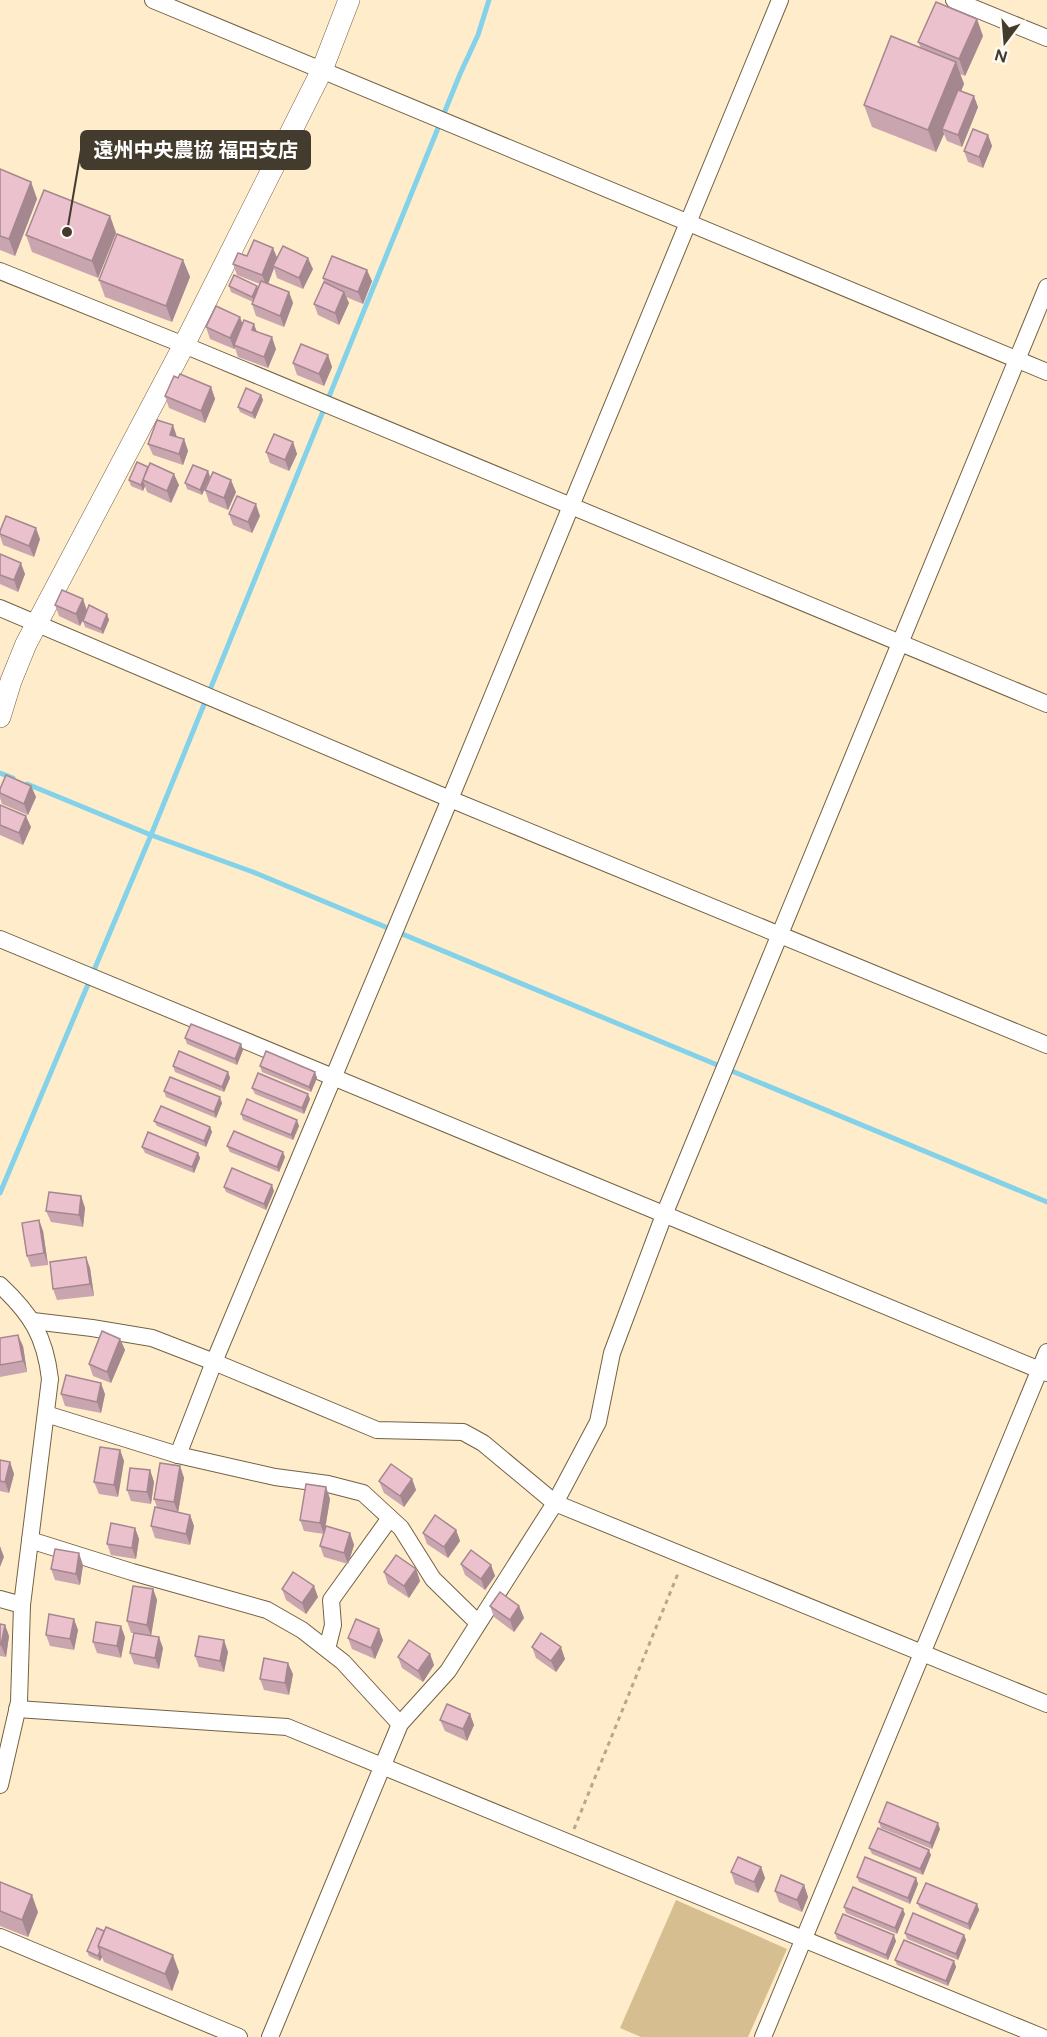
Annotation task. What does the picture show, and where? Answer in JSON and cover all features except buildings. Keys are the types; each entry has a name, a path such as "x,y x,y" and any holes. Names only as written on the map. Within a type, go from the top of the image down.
{"street":[{"path":"153,0 1047,372"},
{"path":"0,717 15,672 37,623 184,345 322,70 349,0"},
{"path":"178,1455 214,1362 450,799 780,0"},
{"path":"954,0 1047,38"},
{"path":"0,271 184,345 1047,704"},
{"path":"270,2037 400,1724 448,1671 477,1622 555,1503 598,1422 612,1353 664,1215 1047,287"},
{"path":"0,608 780,937 1047,1045"},
{"path":"0,939 1043,1371"},
{"path":"0,1285 33,1321 47,1353 50,1379 22,1605 17,1709 0,1785"},
{"path":"33,1321 152,1338 377,1430 463,1432 483,1443 555,1503 1047,1704"},
{"path":"763,2037 922,1653 1043,1371 1047,1352"},
{"path":"46,1414 178,1455 275,1477 328,1484 363,1493 400,1528 433,1579 477,1622"},
{"path":"327,1649 333,1625 331,1600 390,1518"},
{"path":"30,1540 267,1610 302,1630 343,1662 400,1724"},
{"path":"0,1599 22,1605"},
{"path":"17,1709 287,1727 1042,2037"},
{"path":"0,1937 238,2037"}],"path":[{"path":"569,1842 685,1556"}],"shaded area":[{"path":"676,1900 787,1949 748,2037 641,2037 620,2028"}],"waterway":[{"path":"0,1193 151,835 460,74 478,35 489,0"},
{"path":"0,773 13,778"},
{"path":"27,784 151,835 253,872 1047,1202"}],"place":[{"name":"遠州中央農協 福田支店","path":"67,232"}]}
